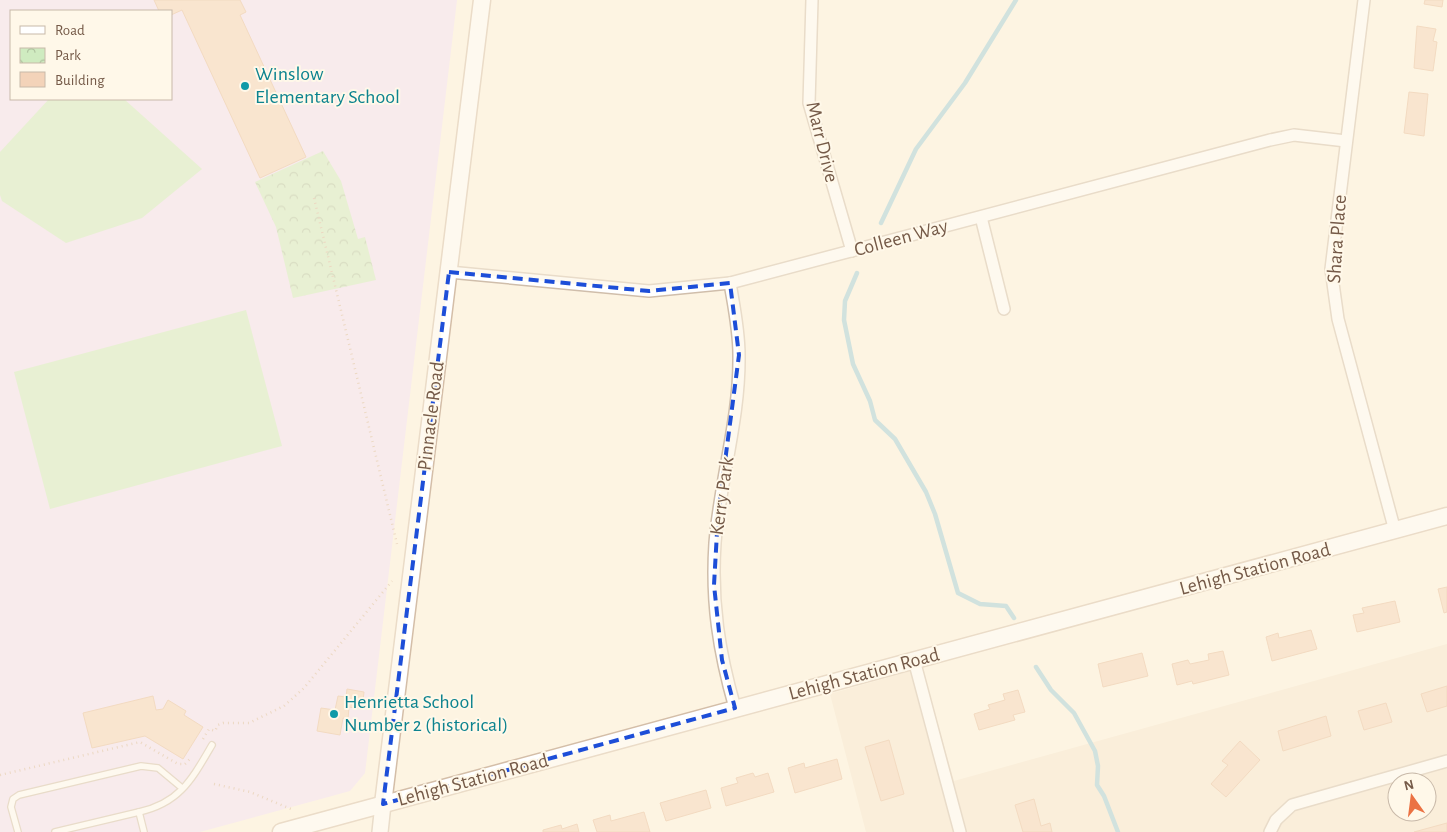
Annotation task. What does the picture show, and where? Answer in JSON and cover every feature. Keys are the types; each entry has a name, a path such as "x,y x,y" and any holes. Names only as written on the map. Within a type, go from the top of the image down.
{"main road":[{"name":"Pinnacle Road","path":"383,804 482,0"},
{"name":"Lehigh Station Road","path":"281,832 1447,516"}],"street":[{"name":"Marr Drive","path":"812,0 809,103 852,251"},
{"name":"Shara Place","path":"1364,0 1331,269 1333,295 1395,531"},
{"name":"Colleen Way","path":"449,272 649,291 730,283 1270,140 1294,135 1346,141"},
{"path":"981,217 1004,309"},
{"name":"Kerry Park","path":"730,283 737,322 739,355 737,390 718,515 714,585 715,621 722,660 735,708"},
{"path":"914,660 960,832"},
{"path":"1270,832 1279,816 1292,805 1447,761"},
{"name":"Pinnacle Road","path":"380,832 383,804"}],"lane":[{"path":"55,832 157,808 170,801 195,773 212,745"},
{"path":"18,832 11,807 13,799 19,795 141,766 158,768 182,788"},
{"path":"139,812 144,832"}],"path":[{"path":"314,198 397,544"},
{"path":"199,745 209,729 215,731 218,725 223,723 248,723 284,706 304,688 392,581"},
{"path":"0,775 140,742 178,764 185,764"},
{"path":"185,764 194,752"},
{"path":"214,784 250,792 291,809"}],"highlighted area":[{"path":"449,272 649,291 730,283 739,355 718,515 714,585 722,660 735,708 383,804 386,782"}],"shaded area":[{"path":"0,0 457,0 365,773 350,791 200,832 0,832"},
{"path":"1447,644 1447,832 866,832 830,694 922,668 954,781"}],"green space":[{"path":"48,100 125,100 202,169 142,218 66,243 2,201 0,195 0,152"},
{"path":"323,151 341,181 358,239 365,237 376,280 293,298 276,227 255,182"},
{"path":"246,310 282,446 50,509 14,372"}],"building":[{"name":"Winslow Elementary School","path":"154,0 240,0 246,12 240,15 306,157 260,178 182,10 172,15 172,10 159,10"},
{"path":"1425,0 1443,0 1442,7 1424,4"},
{"path":"1417,26 1436,29 1433,41 1437,42 1433,71 1414,68"},
{"path":"1409,92 1428,94 1424,136 1404,133"},
{"path":"1447,587 1447,612 1444,613 1438,589"},
{"path":"1395,601 1400,622 1357,632 1353,615 1364,613 1362,608"},
{"path":"1311,630 1317,649 1272,661 1266,637 1278,633 1279,638"},
{"path":"1223,651 1229,675 1193,684 1192,681 1177,685 1172,664 1188,660 1190,664 1209,660 1208,654"},
{"path":"1142,653 1148,676 1103,687 1098,664"},
{"path":"1447,686 1447,706 1427,712 1421,694"},
{"name":"Henrietta School Number 2 (historical)","path":"347,689 364,692 362,709 349,707 348,719 343,718 340,735 317,731 321,708 335,710 338,696 346,697"},
{"path":"1018,690 1025,712 1013,715 1015,720 979,730 974,714 990,709 988,705 1005,700 1003,694"},
{"path":"153,696 156,710 163,709 168,700 186,711 184,715 203,727 183,759 145,736 92,748 83,713"},
{"path":"1386,703 1392,722 1364,730 1358,711"},
{"path":"1326,716 1331,736 1283,751 1278,731"},
{"path":"889,740 904,794 881,801 865,747"},
{"path":"1240,741 1260,760 1226,797 1211,784 1228,765 1222,761"},
{"path":"837,759 842,779 795,793 788,768 804,763 805,768"},
{"path":"753,773 755,777 768,773 774,792 726,806 721,788 738,783 736,778"},
{"path":"706,790 711,808 666,821 660,803"},
{"path":"1034,799 1041,826 1050,823 1052,832 1023,832 1015,805"},
{"path":"644,812 650,832 597,832 593,820 610,815 611,821"},
{"path":"1447,823 1447,832 1414,832"},
{"path":"577,824 579,832 543,832 543,830 561,825 562,829"}],"waterway":[{"path":"881,223 916,149 965,83 1016,0"},
{"path":"857,273 845,301 844,320 853,364 870,401 875,420 895,439 926,492 935,514 958,593 980,604 1006,606 1014,618"},
{"path":"1036,667 1051,690 1074,713 1095,751 1098,766 1097,785 1104,796 1118,832"}],"place":[{"name":"Winslow Elementary School","path":"245,86"},
{"name":"Henrietta School Number 2 (historical)","path":"334,714"}]}
